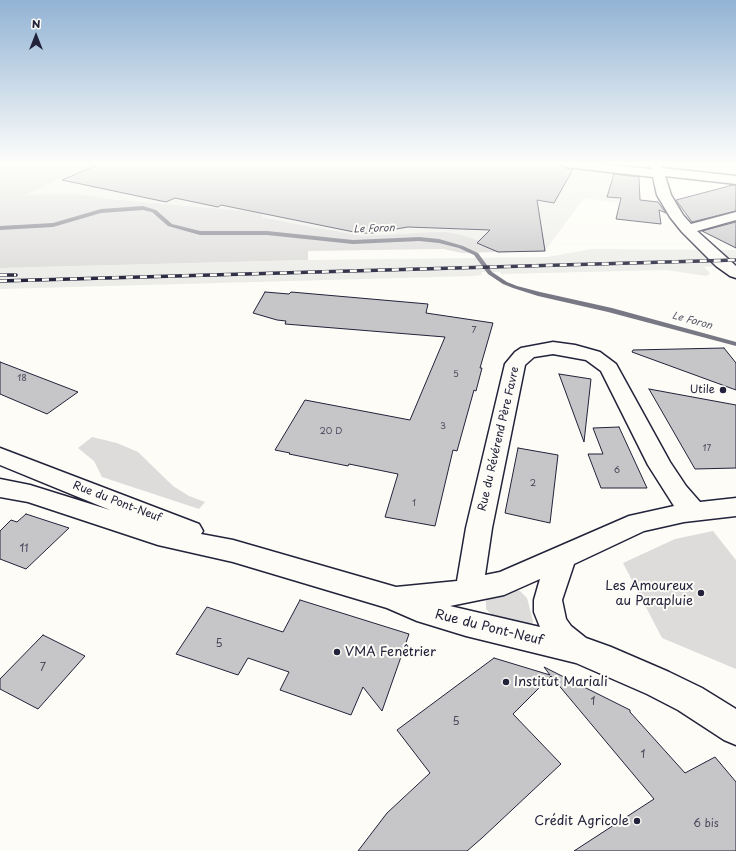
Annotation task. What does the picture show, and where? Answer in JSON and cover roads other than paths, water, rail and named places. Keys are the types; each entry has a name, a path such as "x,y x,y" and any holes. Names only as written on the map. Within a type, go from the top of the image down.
{"street":[{"path":"669,203 686,229 722,263 736,273"},
{"path":"686,229 736,216"},
{"name":"Rue du Révérend Père Favre","path":"469,591 479,528 503,422 509,385 515,364 528,352 553,348 575,350 593,356 609,368 660,465 677,492 693,511"},
{"name":"Rue du Pont-Neuf","path":"0,456 179,526 232,551"},
{"name":"Rue du Pont-Neuf","path":"0,488 30,494 158,535 232,551 394,598 427,612 466,623 576,649 600,657 658,683 690,699 736,728"},
{"path":"394,598 469,591 504,583 638,523 662,516 693,511 736,507"},
{"path":"563,556 550,590 548,600 549,612 553,624 560,635 576,649"}],"waterway":[{"name":"Le Foron","path":"0,228 53,225 101,211 143,208 154,211 170,225 200,233 267,233 353,242 419,239 439,241 461,247 476,254 490,273 505,283 515,287 538,294 609,310 736,344"}],"railway":[{"path":"0,281 736,260"},
{"path":"0,275 16,275"}],"place":[{"name":"Utile","path":"723,390"},
{"name":"Les Amoureux au Parapluie","path":"701,593"},
{"name":"VMA Fenêtrier","path":"337,652"},
{"name":"Institut Mariali","path":"506,682"},
{"name":"Crédit Agricole","path":"637,821"}]}
